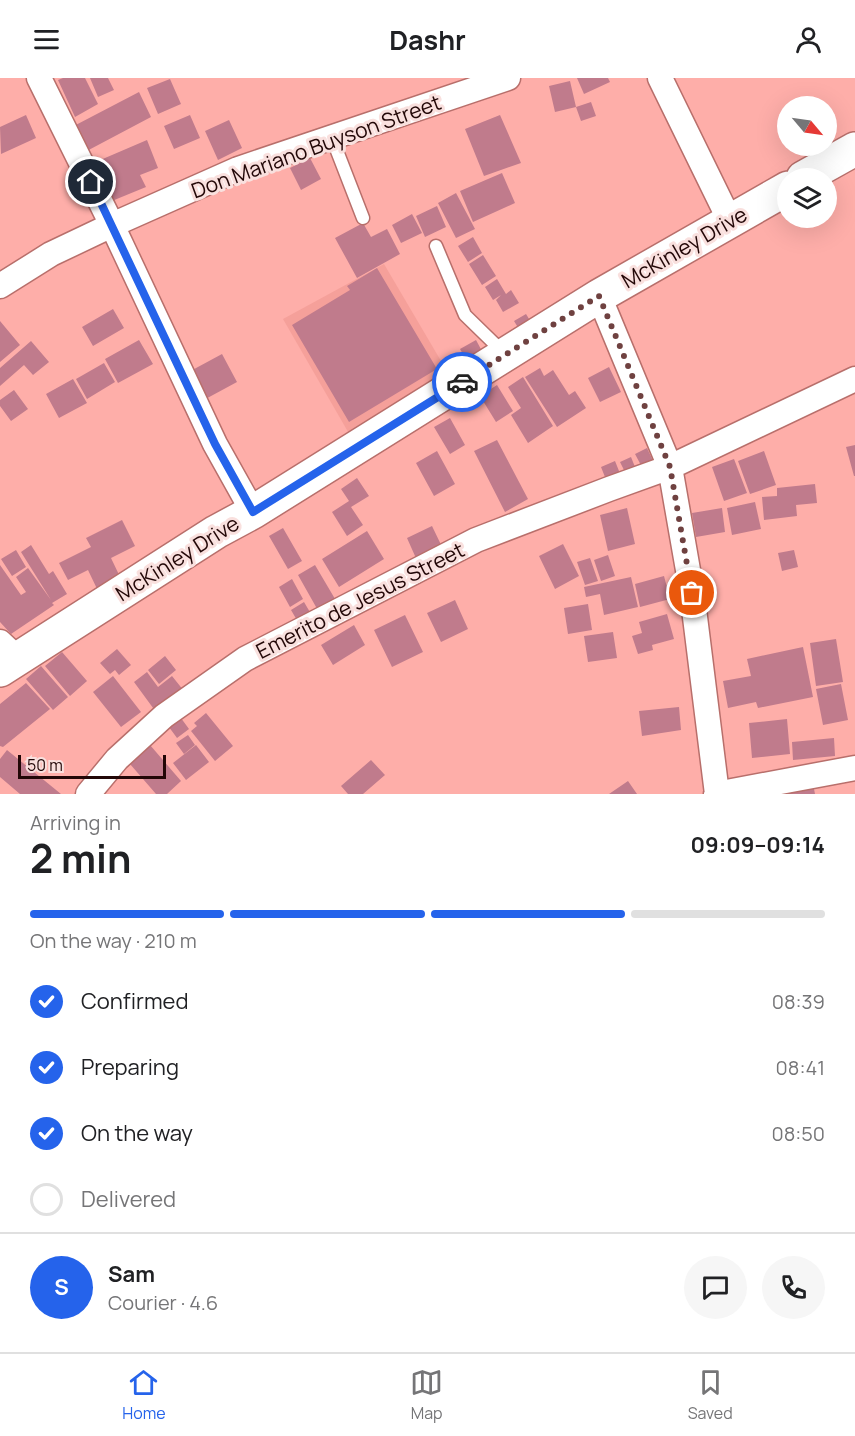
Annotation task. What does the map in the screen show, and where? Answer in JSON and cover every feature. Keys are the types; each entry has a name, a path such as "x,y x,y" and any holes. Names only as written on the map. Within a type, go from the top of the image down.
{"main road":[{"path":"821,168 855,149"},
{"name":"McKinley Drive","path":"6,657 253,512 599,296 777,194"}],"street":[{"path":"39,78 112,225 215,444 253,512"},
{"name":"Don Mariano Buyson Street","path":"0,286 51,254 238,169 508,78"},
{"path":"660,78 730,221"},
{"path":"599,296 670,467 692,593 716,794 855,768"},
{"name":"Emerito de Jesus Street","path":"88,794 117,759 164,716 245,659 476,540 670,467 855,379"}],"lane":[{"path":"332,138 363,218"},
{"path":"436,246 465,315 506,355"}],"shaded area":[{"path":"384,264 451,378 351,437 283,319"}],"building":[{"path":"85,78 98,104 75,117 58,80"},
{"path":"90,78 108,78 114,90 98,97"},
{"path":"577,78 608,78 610,82 584,94"},
{"path":"170,79 181,104 158,114 147,88"},
{"path":"570,81 576,107 555,112 549,86"},
{"path":"139,92 151,117 83,153 70,128"},
{"path":"591,102 596,116 581,121 576,107"},
{"path":"26,115 36,138 1,154 0,127"},
{"path":"190,115 200,138 174,149 164,126"},
{"path":"500,115 521,163 484,176 465,129"},
{"path":"229,120 242,148 218,160 205,131"},
{"path":"147,140 158,168 140,175 146,187 107,203 91,164"},
{"path":"310,158 321,179 301,190 290,168"},
{"path":"502,173 515,203 473,222 460,191"},
{"path":"456,193 475,229 456,238 438,203"},
{"path":"437,206 446,227 425,237 416,216"},
{"path":"412,214 422,233 401,243 392,225"},
{"path":"363,223 371,237 387,229 400,254 357,278 335,238"},
{"path":"473,237 482,253 468,262 458,246"},
{"path":"483,255 496,276 482,285 469,264"},
{"path":"377,268 437,369 349,422 292,325 350,290 347,286"},
{"path":"497,279 506,294 511,290 519,303 503,312 496,300 501,295 493,300 485,287"},
{"path":"113,309 124,328 93,346 82,327"},
{"path":"526,314 534,327 522,334 514,321"},
{"path":"0,321 20,345 0,362"},
{"path":"139,340 153,364 118,383 105,359"},
{"path":"476,340 483,353 467,361 460,349"},
{"path":"31,341 49,362 33,375 24,365 0,386 0,368"},
{"path":"222,354 237,382 200,402 185,374"},
{"path":"104,363 115,382 87,399 76,379"},
{"path":"609,367 621,392 600,402 588,378"},
{"path":"540,368 544,376 553,370 569,395 575,391 586,408 557,427 525,377"},
{"path":"523,377 553,426 528,443 511,415 521,408 508,387"},
{"path":"73,379 87,403 59,418 46,394"},
{"path":"497,385 513,411 496,422 480,396"},
{"path":"14,390 28,409 11,421 0,406 0,400"},
{"path":"450,418 465,445 450,454 434,427"},
{"path":"497,440 528,499 505,512 474,451"},
{"path":"855,445 855,476 854,476 846,447"},
{"path":"647,448 654,463 643,469 635,454"},
{"path":"437,451 455,484 434,496 416,463"},
{"path":"764,451 776,485 750,494 738,461"},
{"path":"631,457 637,472 627,476 620,462"},
{"path":"734,459 747,493 724,501 712,467"},
{"path":"615,461 621,476 607,482 601,467"},
{"path":"357,478 369,496 351,507 363,525 347,536 332,512 349,501 341,489"},
{"path":"815,484 817,503 796,505 797,516 764,520 762,497 777,496 777,488"},
{"path":"755,502 761,529 732,535 727,508"},
{"path":"627,508 635,544 608,551 600,515"},
{"path":"722,508 725,532 696,537 692,513"},
{"path":"122,520 135,546 111,558 122,581 99,593 88,570 68,580 59,563 91,547 86,538"},
{"path":"432,526 445,553 419,565 407,538"},
{"path":"283,528 302,561 288,569 269,536"},
{"path":"367,531 384,559 339,587 322,559"},
{"path":"563,544 579,576 555,589 539,556"},
{"path":"31,545 49,574 53,571 67,594 11,634 0,622 0,565 21,595 26,592 16,577 28,568 51,600 21,552"},
{"path":"16,550 26,567 12,576 1,559"},
{"path":"794,550 798,567 782,571 778,553"},
{"path":"608,555 615,576 601,581 594,560"},
{"path":"590,558 598,581 585,585 577,562"},
{"path":"315,565 338,604 320,614 298,575"},
{"path":"664,576 670,599 640,607 635,584"},
{"path":"631,577 638,607 604,615 600,594 586,597 584,587"},
{"path":"292,579 303,599 290,607 279,587"},
{"path":"455,600 468,629 441,642 427,613"},
{"path":"304,602 314,619 301,627 291,610"},
{"path":"588,604 592,630 568,634 564,608"},
{"path":"667,614 674,639 652,645 653,650 638,654 632,636 642,633 639,622"},
{"path":"405,615 423,652 392,667 374,630"},
{"path":"354,625 365,645 333,665 321,645"},
{"path":"613,632 617,658 588,662 584,636"},
{"path":"836,639 843,682 816,686 810,643"},
{"path":"803,647 813,697 758,708 756,702 728,708 723,681 751,676 747,659"},
{"path":"117,649 131,665 119,675 115,670 110,674 100,663"},
{"path":"62,652 87,681 70,696 45,666"},
{"path":"165,656 176,670 159,684 148,670"},
{"path":"41,666 68,697 53,710 26,679"},
{"path":"147,672 158,687 172,676 184,691 156,712 134,682"},
{"path":"113,676 141,712 121,727 93,692"},
{"path":"26,683 50,709 3,747 0,746 0,704"},
{"path":"841,684 848,720 823,725 816,689"},
{"path":"679,707 681,730 642,736 639,711"},
{"path":"206,713 233,746 215,761 191,731 197,726 194,723"},
{"path":"178,714 189,729 177,738 166,723"},
{"path":"787,719 790,754 752,758 749,723"},
{"path":"188,735 195,745 184,754 176,743"},
{"path":"834,738 835,756 793,760 792,742"},
{"path":"150,745 181,781 167,794 156,794 130,764"},
{"path":"196,745 209,762 186,780 173,763"},
{"path":"7,750 61,794 20,794 0,777 0,759"},
{"path":"371,760 385,775 363,794 348,794 341,786"},
{"path":"628,781 637,794 609,794"},
{"path":"813,784 815,794 786,794 785,790"}],"way so far":[{"path":"462,382 599,296 670,467 692,593"}],"route":[{"path":"91,182 215,444 253,512 462,382"}]}
